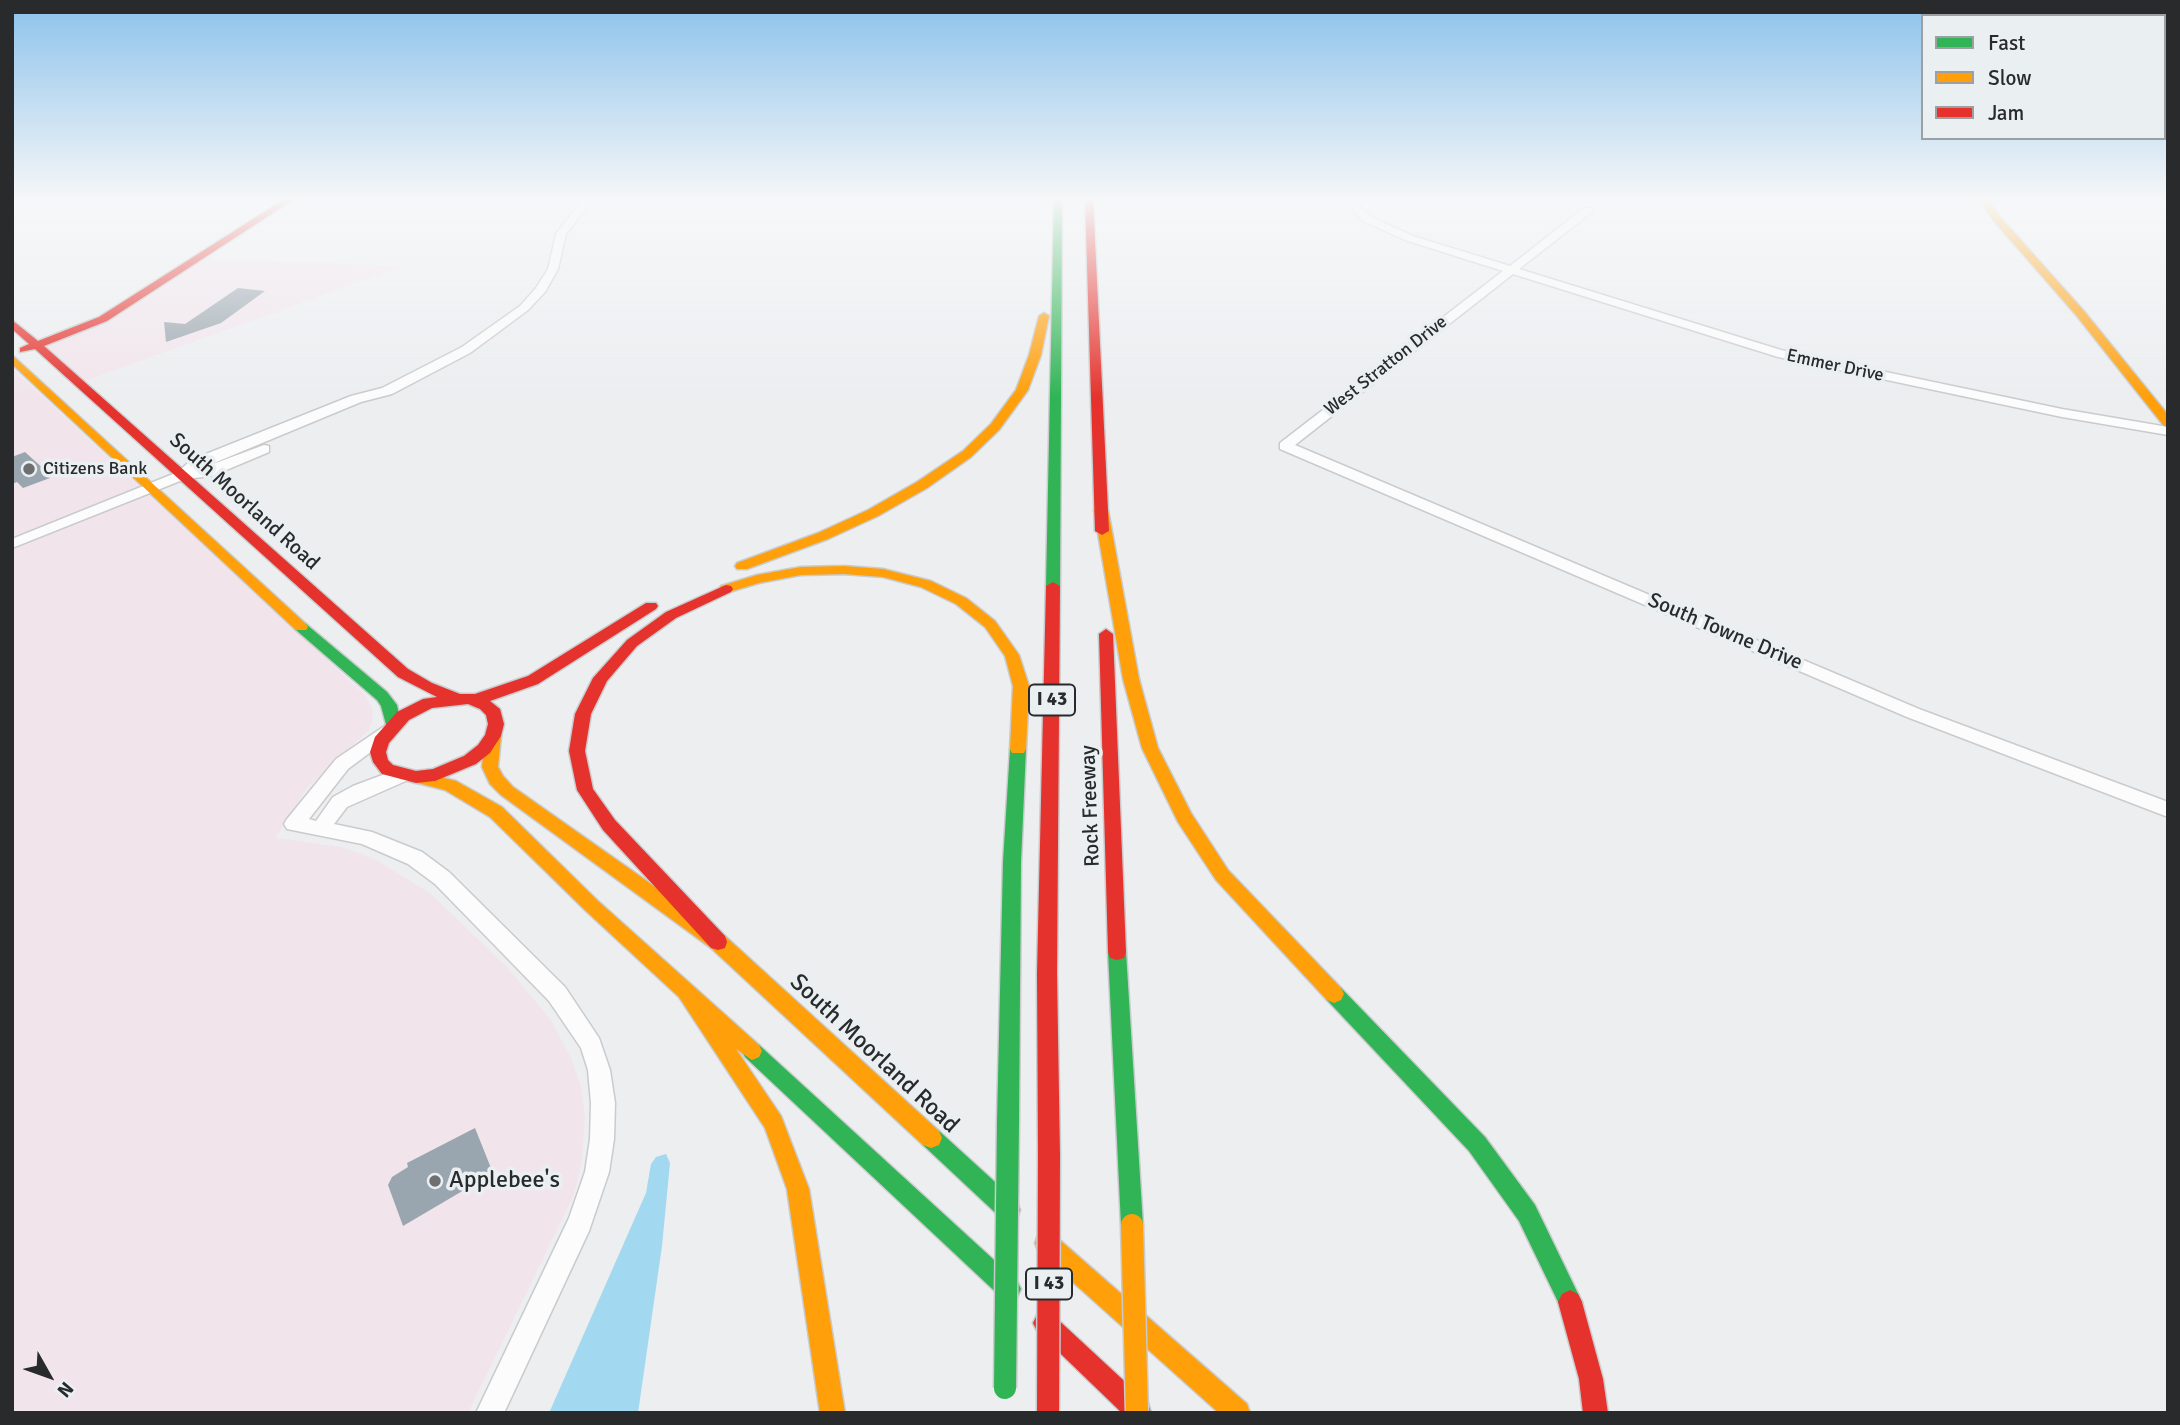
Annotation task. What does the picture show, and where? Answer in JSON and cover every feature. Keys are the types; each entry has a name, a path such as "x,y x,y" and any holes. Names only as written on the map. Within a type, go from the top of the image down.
{"main road":[{"path":"189,264 109,316 12,356 309,634 382,696 389,705 390,727"},
{"path":"718,575 823,536 873,513 922,485 967,454 995,427 1022,390 1035,355 1055,264"},
{"name":"Rock Freeway","path":"1048,1413 1047,973 1059,264"},
{"name":"Rock Freeway","path":"1092,264 1119,998 1132,1225 1138,1413"},
{"path":"2037,264 2168,422"},
{"name":"South Moorland Road","path":"12,323 403,673 427,687 456,698"},
{"path":"1101,510 1131,679 1150,748 1184,817 1222,875 1477,1144 1527,1213 1570,1302 1591,1379 1596,1413"},
{"path":"718,943 609,825 585,790 577,751 583,714 601,678 632,643 671,615 711,594 757,579 801,571 883,573 926,584 961,601 990,624 1005,645 1012,655 1021,686 1012,862 1005,1394"},
{"path":"475,700 533,680 664,598"},
{"path":"408,776 453,769 477,754 493,736 496,724 494,713 486,705 475,700 456,698 416,708 390,727 378,752 381,762 388,770 408,776 450,785 496,812 687,994 883,1170 1138,1413"},
{"name":"South Moorland Road","path":"493,736 490,767 496,780 507,791 718,943 1238,1413"},
{"path":"687,994 774,1123 798,1189 833,1413"}],"street":[{"path":"12,544 183,475 207,473 368,406 387,391 447,362 513,317 533,299 549,279 554,264"},
{"name":"Emmer Drive","path":"1494,264 1806,361 2074,415 2168,431"},
{"name":"West Stratton Drive","path":"1285,446 1518,264"},
{"name":"South Towne Drive","path":"1285,446 1913,713 2168,810"},
{"path":"390,727 342,764 294,824 365,837 393,847 415,858 442,877 557,994 591,1045 599,1070 603,1103 602,1139 597,1172 580,1222 490,1413"},
{"path":"320,829 340,802 360,791 408,776"}],"shaded area":[{"path":"187,264 404,266 79,383 39,345 56,339"},
{"path":"12,368 364,694 372,707 373,718 369,730 307,788 276,838 341,847 373,858 430,893 507,967 551,1020 571,1058 581,1086 585,1117 582,1160 574,1195 468,1413 12,1413"}],"water":[{"path":"666,1154 670,1163 662,1246 638,1413 549,1413 646,1193 651,1164 656,1157"}],"building":[{"path":"238,288 265,291 221,323 166,342 164,322 185,324"},
{"name":"Citizens Bank","path":"25,452 50,478 23,488 17,482 12,484 12,457"},
{"name":"Applebee's","path":"475,1128 493,1173 403,1226 388,1185 392,1177 408,1167 407,1163"}],"traffic: fast":[{"path":"1053,586 1057,264"},
{"path":"301,627 382,696 389,705 393,724"},
{"path":"1008,1122 1012,862 1018,749"},
{"path":"1117,952 1132,1225"},
{"path":"1334,994 1477,1144 1527,1213 1570,1302"},
{"path":"752,1051 1009,1289"},
{"path":"1005,1388 1008,1122"},
{"path":"931,1138 1009,1210"}],"traffic: slow":[{"path":"2037,264 2080,313 2168,423"},
{"path":"742,566 823,536 873,513 922,485 967,454 995,427 1022,390 1035,355 1044,316"},
{"path":"12,358 301,627"},
{"path":"1101,510 1131,679 1150,748 1184,817 1222,875 1334,994"},
{"path":"726,589 757,579 801,571 844,570 883,573 926,584 961,601 990,624 1012,655 1021,686 1018,749"},
{"path":"493,736 490,767 496,780 507,791 718,942 931,1138"},
{"path":"416,777 450,785 496,812 592,906 752,1051"},
{"path":"687,994 774,1123 798,1189 833,1413"},
{"path":"1132,1225 1137,1413"},
{"path":"1046,1243 1238,1413"}],"traffic: jam":[{"path":"24,350 103,319 188,264"},
{"path":"1092,264 1102,531"},
{"path":"12,323 403,673 427,687 456,698"},
{"path":"1049,1156 1047,973 1053,586"},
{"path":"718,942 609,825 585,790 577,751 583,714 601,678 632,643 671,615 726,589"},
{"path":"475,700 533,680 651,606"},
{"path":"1106,634 1117,952"},
{"path":"469,698 486,705 494,713 496,724 493,736 484,749 470,760 435,775 416,777 388,770 381,762 378,752 381,741 403,716 429,703 469,698"},
{"path":"1048,1413 1049,1156"},
{"path":"1570,1302 1591,1379 1596,1413"},
{"path":"1045,1323 1139,1412"}],"place":[{"name":"Citizens Bank","path":"29,469"},
{"name":"Applebee's","path":"435,1181"}]}
